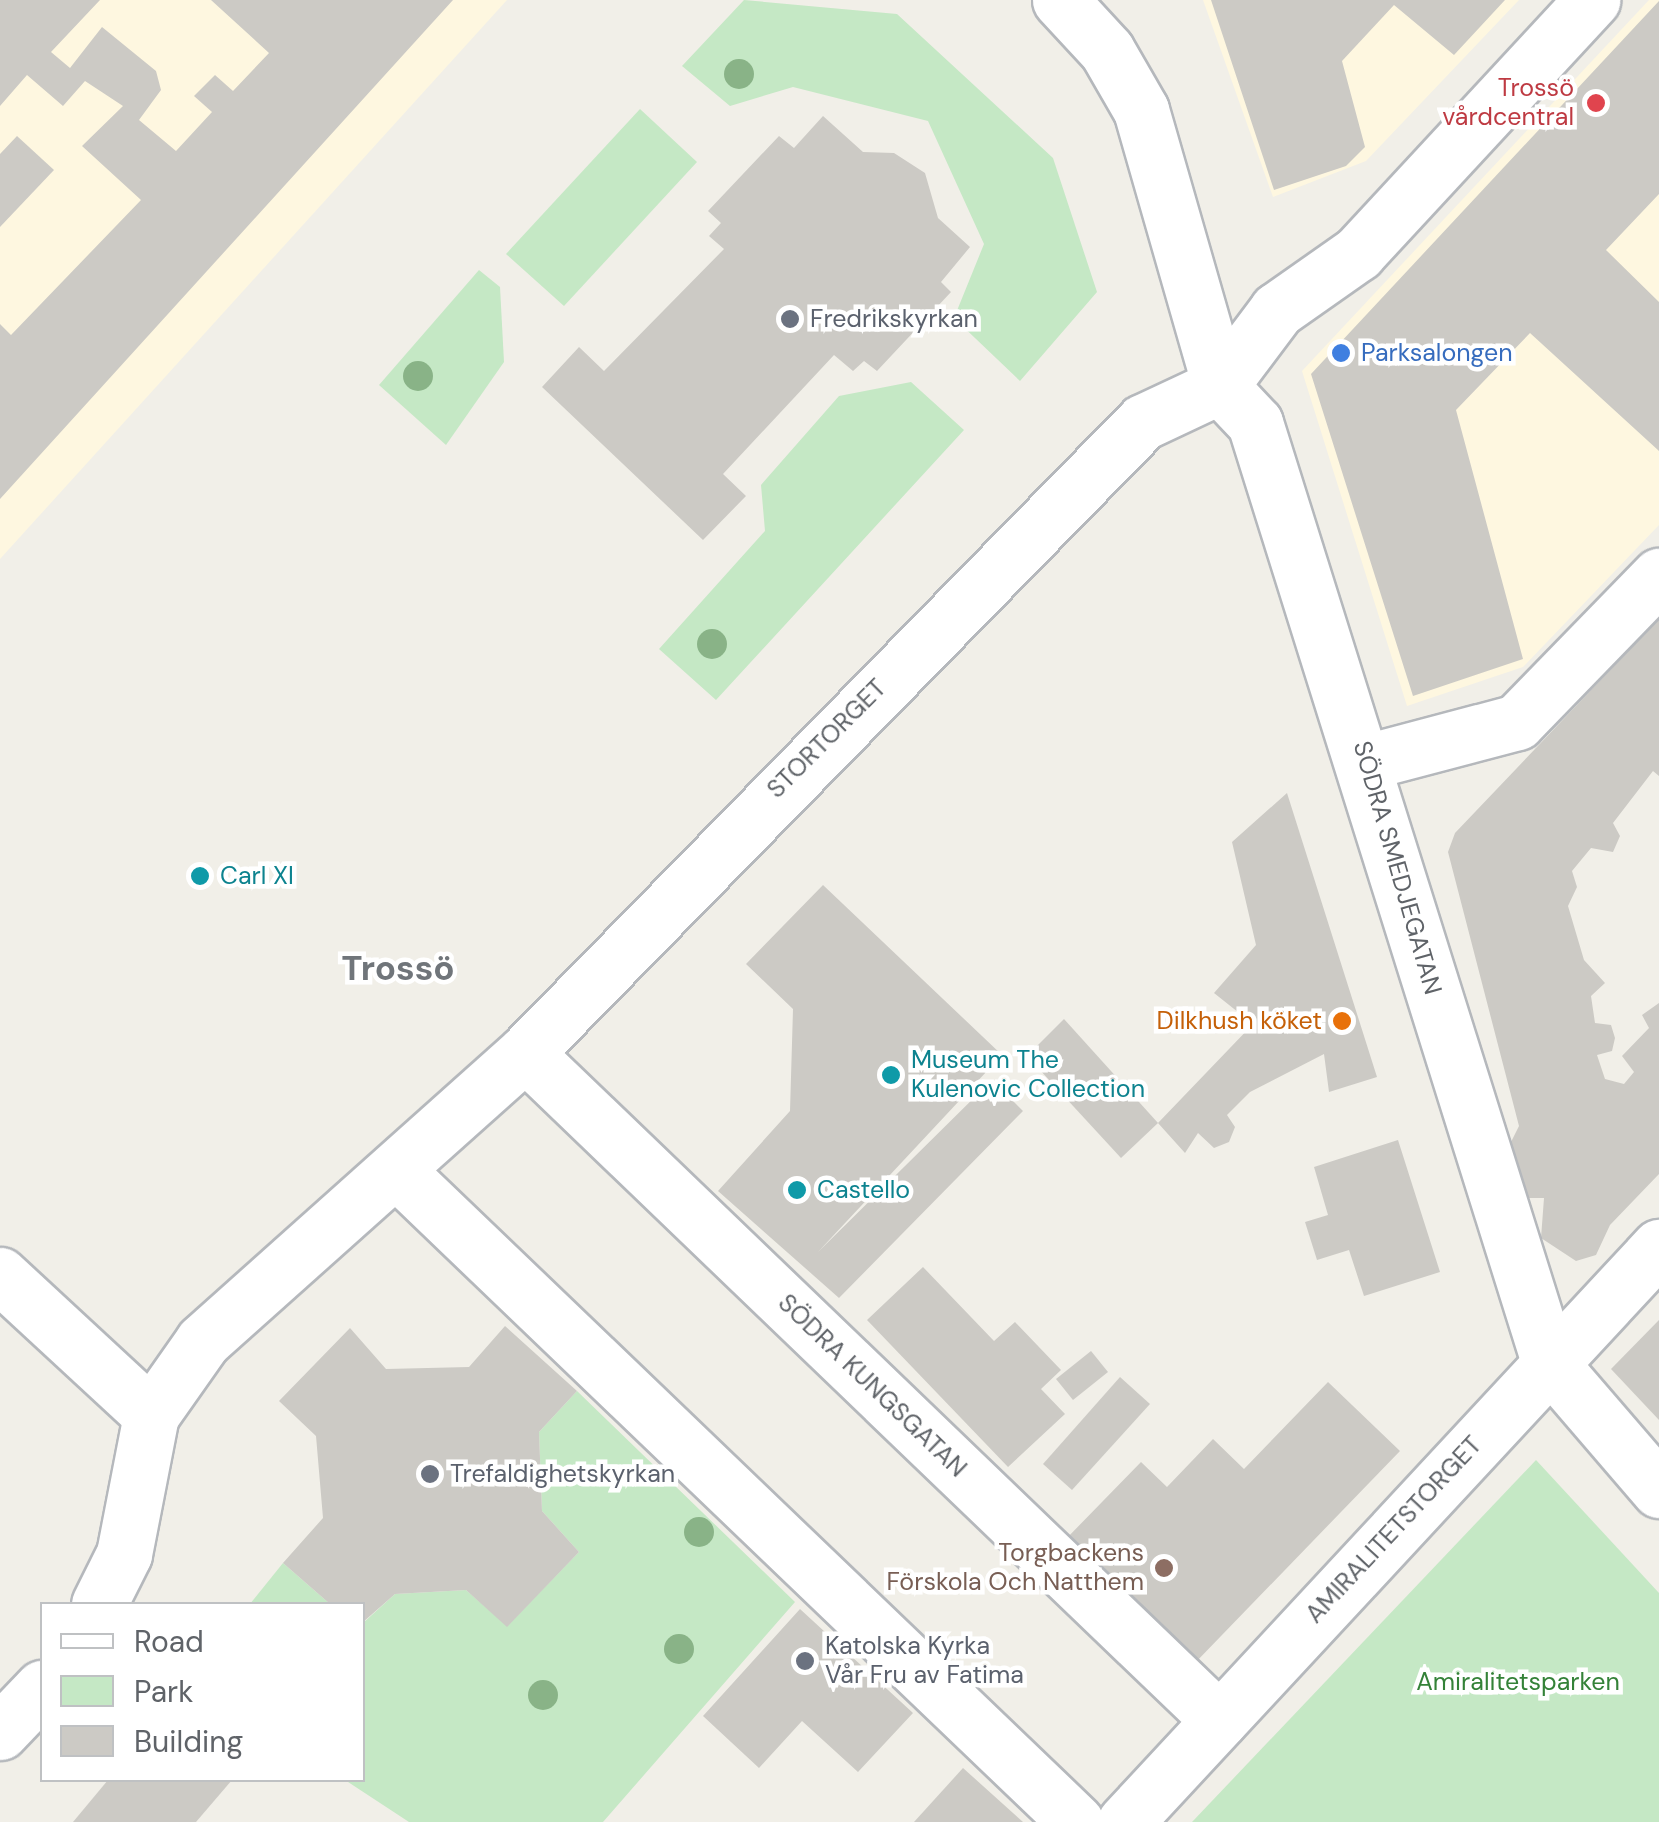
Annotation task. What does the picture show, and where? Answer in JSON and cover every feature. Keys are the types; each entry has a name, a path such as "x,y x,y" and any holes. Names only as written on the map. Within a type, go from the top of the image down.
{"street":[{"path":"1060,0 1107,51 1141,110 1220,386"},
{"path":"1220,386 1277,310 1358,253 1592,0"},
{"name":"SÖDRA SMEDJEGATAN","path":"1220,386 1255,423 1366,762 1376,816 1549,1362"},
{"name":"STORTORGET","path":"100,1602 124,1554 151,1415 203,1341 265,1279 331,1233 525,1053 1143,422 1220,386"},
{"path":"1366,762 1517,722 1659,576"},
{"name":"SÖDRA KUNGSGATAN","path":"525,1053 1209,1731"},
{"path":"396,1170 1076,1822"},
{"name":"AMIRALITETSTORGET","path":"1128,1819 1659,1247"},
{"path":"0,1275 151,1415"},
{"path":"1549,1362 1659,1490"},
{"path":"0,1732 40,1690"}],"shaded area":[{"path":"0,0 507,0 0,559"},
{"path":"1203,0 1519,0 1366,161 1273,197"},
{"path":"1649,0 1659,0 1659,525 1523,667 1407,706 1302,371"}],"green space":[{"path":"744,0 897,14 1053,158 1097,292 1020,381 954,318 984,244 928,121 793,87 730,106 682,66"},
{"path":"640,109 697,162 564,306 506,254"},
{"path":"479,270 500,287 504,362 446,445 379,385"},
{"path":"911,382 964,430 716,700 659,649 765,531 761,485 839,396"},
{"path":"577,1391 795,1602 603,1822 409,1822 348,1782 365,1782 365,1621 395,1594 466,1590 507,1626 579,1552 542,1511 539,1432"},
{"name":"Amiralitetsparken","path":"1536,1460 1659,1593 1659,1822 1192,1822"},
{"path":"283,1563 328,1602 252,1602"}],"building":[{"path":"0,0 100,0 51,52 70,68 102,27 156,71 161,90 139,120 176,151 212,112 194,96 215,75 233,91 269,53 211,0 453,0 0,499 0,324 11,335 141,200 82,146 123,106 85,81 63,106 27,75 0,106"},
{"path":"1211,0 1505,0 1454,55 1394,5 1342,61 1365,147 1346,166 1274,190"},
{"path":"1659,1 1659,194 1606,250 1659,302 1659,451 1530,333 1456,410 1523,659 1413,696 1311,374"},
{"name":"Fredrikskyrkan","path":"823,116 863,152 894,153 925,173 938,218 970,247 941,282 951,292 877,371 864,361 853,371 834,355 723,474 746,496 703,540 542,387 579,347 604,371 724,249 709,236 721,223 708,211 779,136 794,148"},
{"path":"17,136 54,170 0,227 0,154"},
{"path":"1659,619 1659,776 1653,771 1613,823 1620,836 1613,852 1591,848 1572,871 1577,887 1568,906 1584,960 1605,983 1591,996 1595,1023 1611,1025 1615,1038 1612,1051 1597,1055 1605,1079 1624,1084 1634,1072 1622,1056 1649,1028 1642,1015 1659,1003 1659,1174 1610,1225 1596,1255 1576,1261 1541,1238 1544,1198 1528,1198 1511,1142 1519,1126 1448,852 1455,833"},
{"path":"1287,793 1377,1077 1329,1092 1324,1054 1250,1092 1227,1115 1235,1127 1229,1142 1214,1148 1198,1133 1185,1153 1158,1123 1253,1024 1214,993 1256,945 1232,842"},
{"path":"823,885 1002,1055 818,1252 992,1080 1023,1111 839,1298 718,1191 790,1111 793,1009 746,964"},
{"path":"1064,1019 1158,1123 1121,1158 1027,1056"},
{"path":"1398,1140 1440,1272 1364,1296 1349,1250 1317,1260 1305,1222 1328,1215 1314,1167"},
{"path":"923,1267 994,1341 1015,1322 1061,1370 1041,1389 1065,1414 1008,1467 867,1320"},
{"path":"1659,1320 1659,1420 1611,1369"},
{"name":"Trefaldighetskyrkan","path":"505,1326 577,1391 539,1432 542,1511 579,1552 507,1627 466,1590 395,1594 365,1620 365,1602 328,1602 283,1563 323,1518 316,1436 279,1401 350,1328 386,1369 469,1367"},
{"path":"1091,1351 1108,1372 1073,1400 1056,1379"},
{"path":"1120,1377 1150,1404 1072,1490 1043,1464"},
{"path":"1328,1382 1400,1451 1193,1665 1064,1541 1141,1462 1167,1487 1213,1439 1244,1469"},
{"name":"Katolska Kyrka Vår Fru av Fatima","path":"800,1609 913,1713 858,1772 802,1721 759,1768 703,1716"},
{"path":"963,1768 1023,1822 914,1822"},
{"path":"106,1782 230,1782 196,1822 73,1822"}],"place":[{"name":"Trossö vårdcentral","path":"1596,103"},
{"name":"Fredrikskyrkan","path":"790,319"},
{"name":"Parksalongen","path":"1341,353"},
{"name":"Carl XI","path":"200,876"},
{"name":"Dilkhush köket","path":"1342,1021"},
{"name":"Museum The Kulenovic Collection","path":"891,1075"},
{"name":"Castello","path":"797,1190"},
{"name":"Trefaldighetskyrkan","path":"430,1474"},
{"name":"Torgbackens Förskola Och Natthem","path":"1164,1568"},
{"name":"Katolska Kyrka Vår Fru av Fatima","path":"805,1661"}],"district":[{"name":"Trossö","path":"398,968"}]}
